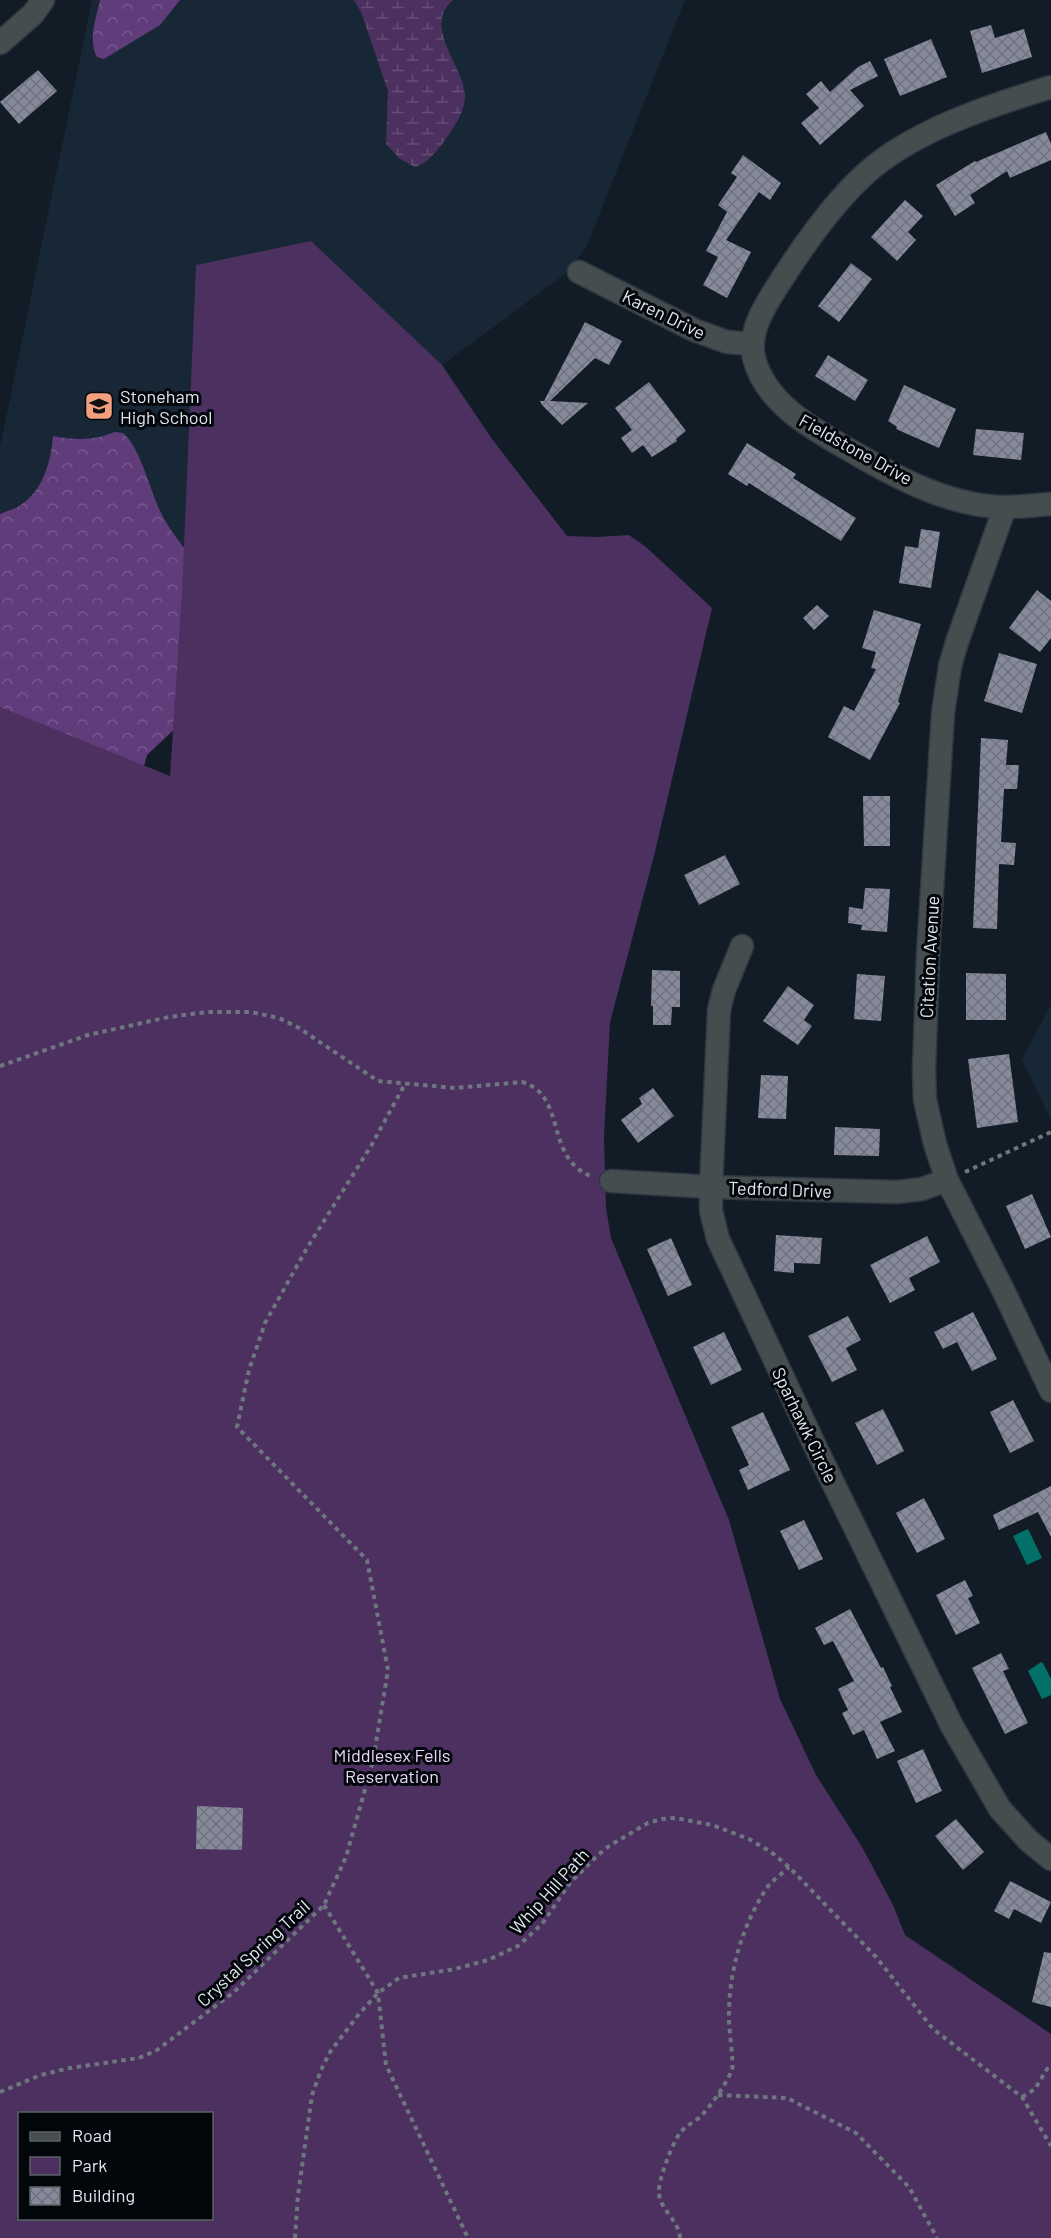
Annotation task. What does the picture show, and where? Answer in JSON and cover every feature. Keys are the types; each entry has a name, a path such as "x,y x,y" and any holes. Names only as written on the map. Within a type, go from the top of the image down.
{"street":[{"path":"0,44 33,14 44,0"},
{"path":"753,344 759,319 786,271 825,219 868,171 891,154 955,122 1051,87"},
{"name":"Karen Drive","path":"579,272 694,330 727,342 753,344"},
{"name":"Fieldstone Drive","path":"753,344 756,365 776,397 794,415 875,465 927,489 966,501 1005,507 1051,504"},
{"name":"Citation Avenue","path":"1005,507 960,634 951,666 943,712 929,944 925,1100 929,1122 947,1180 1051,1391"},
{"name":"Sparhawk Circle","path":"742,946 718,1010 711,1187 714,1226 730,1266 952,1726 1000,1809 1028,1840 1051,1859"},
{"name":"Tedford Drive","path":"611,1181 711,1187 897,1192 922,1189 947,1180"}],"path":[{"path":"0,1066 88,1035 169,1017 207,1012 251,1012 279,1018 289,1023 353,1062 378,1081 455,1088 522,1082 529,1084 537,1088 546,1099 564,1153 578,1171 611,1181"},
{"path":"405,1084 371,1146 307,1248 265,1323 249,1370 237,1427 367,1560 388,1670 373,1761 346,1857 324,1905 378,1993 386,2065 468,2238"},
{"path":"947,1180 1051,1131"},
{"name":"Whip Hill Path","path":"295,2238 298,2195 312,2096 330,2052 342,2034 378,1993 399,1978 455,1969 488,1960 518,1946 542,1924 570,1883 597,1856 648,1823 675,1818 712,1825 761,1844 789,1867 876,1957 933,2029 1022,2097 1051,2146"},
{"path":"680,2238 680,2228 664,2207 658,2193 665,2163 680,2133 700,2116 718,2095 733,2067 728,2000 732,1972 747,1926 767,1887 789,1867"},
{"name":"Crystal Spring Trail","path":"0,2092 40,2075 70,2068 139,2058 158,2050 234,1992 324,1905"},
{"path":"1022,2097 1035,2089 1047,2069 1051,2068"},
{"path":"718,2095 787,2098 856,2133 909,2187 937,2238"}],"shaded area":[{"name":"Stoneham High School","path":"92,0 685,0 586,248 565,274 442,365 0,707 0,447"},
{"path":"1051,1004 1051,1120 1022,1060"},
{"path":"1028,1529 1042,1558 1027,1565 1013,1536"},
{"path":"1041,1662 1051,1679 1051,1695 1042,1699 1028,1671"}],"green space":[{"path":"100,0 180,0 160,25 104,59 97,57 93,43"},
{"path":"354,0 453,0 445,10 442,22 443,34 463,83 464,107 456,124 439,148 428,160 415,167 400,159 386,144 388,91 361,12"},
{"name":"Middlesex Fells Reservation","path":"311,241 442,365 492,439 567,536 629,535 646,547 712,608 654,856 610,1022 604,1137 606,1208 611,1238 729,1520 780,1699 816,1775 862,1847 893,1905 905,1935 1051,2034 1051,2238 0,2238 0,707 170,776 182,592 196,265"},
{"path":"114,432 123,433 135,449 162,515 195,567 246,662 147,755 140,781 0,826 0,514 20,506 36,490 48,464 53,436 84,439"}],"building":[{"path":"991,25 995,38 1024,29 1032,57 982,73 970,31"},
{"path":"931,39 947,77 900,96 884,59"},
{"path":"870,61 878,76 850,90 864,106 820,145 801,123 819,108 806,94 821,81 830,92 858,67"},
{"path":"38,70 57,91 19,124 0,102"},
{"path":"1046,132 1051,144 1051,160 1010,178 1007,171 970,195 975,203 955,216 936,185 975,161"},
{"path":"743,155 781,183 770,200 759,192 726,240 751,252 727,298 703,285 718,257 706,251 727,212 718,205 737,177 731,173"},
{"path":"905,200 923,216 908,232 916,240 897,261 871,237"},
{"path":"851,263 872,279 839,322 818,306"},
{"path":"585,322 622,341 609,365 595,358 550,401 588,403 562,425 540,401 544,401"},
{"path":"828,355 868,380 855,401 815,376"},
{"path":"649,382 686,431 676,439 677,441 652,457 643,445 632,453 621,438 632,430 615,408"},
{"path":"904,385 956,409 939,448 896,429 897,427 888,421"},
{"path":"976,429 1024,433 1021,460 973,455"},
{"path":"747,443 796,474 793,478 856,518 841,541 749,483 747,486 728,474"},
{"path":"921,529 940,532 931,588 899,583 905,546 918,548"},
{"path":"1037,590 1051,601 1051,638 1040,652 1009,628"},
{"path":"817,605 829,616 814,630 803,618"},
{"path":"874,610 921,624 898,702 900,703 870,760 828,737 844,706 854,711 876,669 871,668 876,652 862,648"},
{"path":"999,653 1037,664 1022,713 984,701"},
{"path":"981,738 1008,740 1006,765 1019,765 1017,789 1004,789 1001,842 1016,843 1014,865 999,864 997,929 973,928"},
{"path":"863,796 890,796 890,846 864,846"},
{"path":"725,855 740,884 699,905 684,875"},
{"path":"865,888 890,889 887,932 861,930 862,925 848,923 849,907 863,909"},
{"path":"652,970 680,971 680,1007 672,1007 671,1025 653,1025"},
{"path":"966,973 1006,974 1006,1020 966,1020"},
{"path":"857,974 885,976 881,1021 854,1019"},
{"path":"788,986 814,1005 804,1020 812,1026 798,1045 763,1021"},
{"path":"1009,1054 1018,1122 977,1128 968,1059"},
{"path":"761,1075 788,1076 786,1119 758,1118"},
{"path":"653,1088 674,1116 638,1143 621,1120 642,1104 639,1098"},
{"path":"835,1127 880,1129 879,1156 834,1155"},
{"path":"1032,1194 1051,1237 1025,1249 1006,1206"},
{"path":"776,1235 822,1238 820,1264 794,1263 794,1273 774,1271"},
{"path":"927,1236 940,1262 909,1278 915,1290 890,1303 870,1265"},
{"path":"671,1238 692,1285 668,1296 647,1249"},
{"path":"973,1312 997,1359 972,1371 957,1342 943,1349 934,1332"},
{"path":"848,1316 861,1340 846,1348 857,1370 832,1382 808,1336"},
{"path":"724,1332 742,1370 711,1385 693,1347"},
{"path":"1013,1400 1034,1441 1010,1453 990,1412"},
{"path":"883,1409 904,1451 877,1465 855,1423"},
{"path":"763,1412 790,1470 748,1490 739,1470 749,1465 731,1427"},
{"path":"1051,1486 1051,1537 1038,1512 999,1530 993,1515"},
{"path":"924,1498 945,1539 917,1553 896,1513"},
{"path":"804,1520 823,1559 799,1570 780,1531"},
{"path":"965,1580 973,1596 968,1598 980,1623 956,1635 936,1595"},
{"path":"850,1609 881,1668 883,1667 902,1712 880,1722 895,1751 877,1759 864,1730 853,1735 842,1713 848,1710 838,1689 854,1681 833,1641 824,1645 815,1628"},
{"path":"1001,1653 1009,1669 1003,1671 1028,1723 1005,1734 972,1668"},
{"path":"923,1749 942,1791 916,1803 897,1761"},
{"path":"197,1806 243,1808 242,1850 196,1849"},
{"path":"956,1819 984,1852 963,1870 935,1836"},
{"path":"1010,1881 1051,1902 1041,1923 1014,1909 1009,1919 994,1911"},
{"path":"1044,1952 1051,1953 1051,2007 1032,2002"}],"place":[{"name":"Stoneham High School","path":"99,406"}]}
